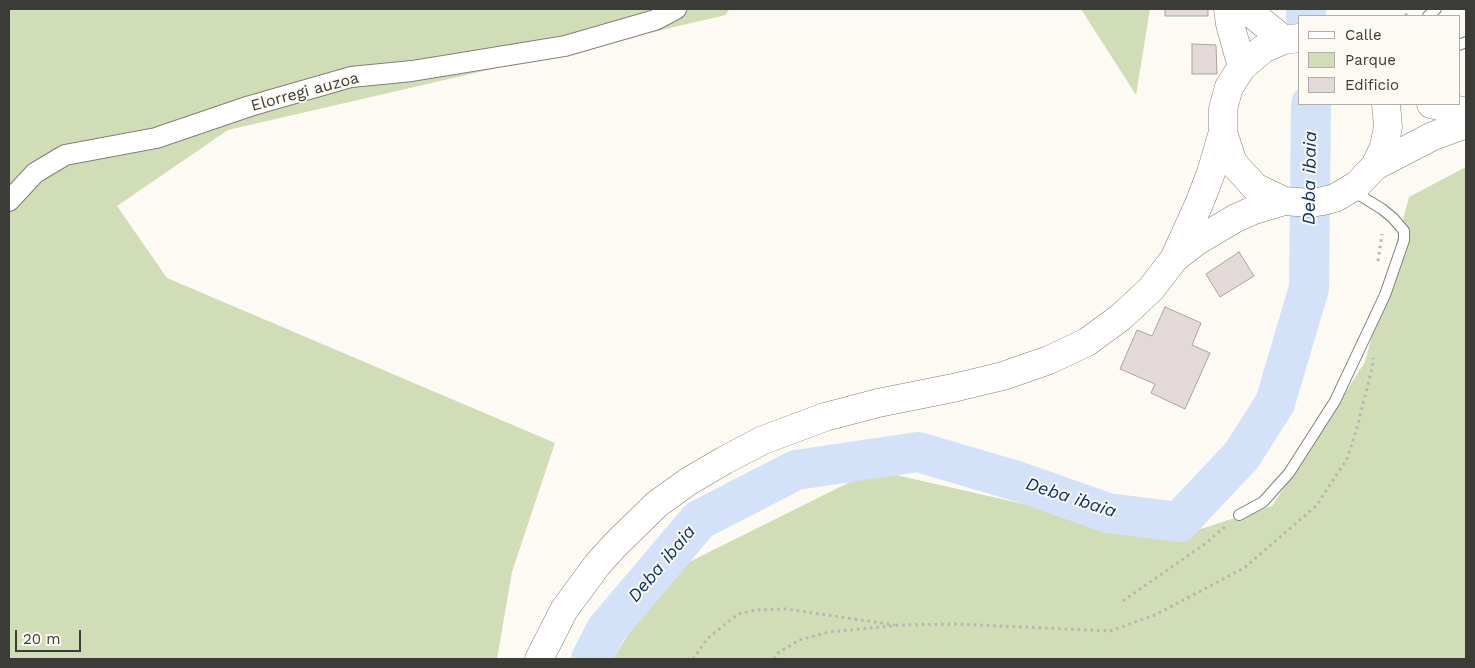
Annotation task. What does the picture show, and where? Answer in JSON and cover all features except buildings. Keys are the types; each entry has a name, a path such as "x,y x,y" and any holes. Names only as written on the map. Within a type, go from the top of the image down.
{"main road":[{"path":"1228,9 1230,24 1242,67"},
{"path":"538,659 564,610 597,565 657,504 689,481 763,440 825,417 878,403 1002,376 1049,360 1087,342 1121,317 1151,289 1174,259 1212,173 1223,132 1223,109 1229,87 1242,67 1282,42 1254,15"},
{"path":"1223,132 1234,163 1255,187 1284,201 1310,204 1343,193 1358,185 1375,166 1384,147 1388,127 1386,105"},
{"path":"1375,166 1433,136 1453,107"},
{"path":"1174,259 1197,241 1236,218 1254,210 1284,201"}],"street":[{"name":"Elorregi auzoa","path":"9,202 35,173 65,155 156,138 250,106 351,77 412,71 565,46 656,20 676,9"}],"lane":[{"path":"1239,515 1263,502 1290,474 1334,401 1384,295 1404,240 1404,231 1382,209 1343,193"}],"path":[{"path":"1377,266 1382,234"},
{"path":"774,659 778,653 799,640 829,632 900,625 956,624 1110,631 1156,615 1244,568 1316,506 1347,459 1373,364 1372,321"},
{"path":"1123,601 1206,543 1239,515"},
{"path":"693,659 708,638 738,614 756,610 786,609 900,625"}],"green space":[{"path":"9,9 729,9 726,15 228,130 117,206 167,278 555,443 512,572 497,659 9,659"},
{"path":"1081,9 1150,9 1136,95"},
{"path":"1466,167 1466,659 613,659 665,574 874,470 1173,538 1272,506 1365,362 1409,197"}],"waterway":[{"name":"Deba ibaia","path":"1306,9 1306,15"},
{"name":"Deba ibaia","path":"591,659 606,630 699,520 796,470 918,452 1020,482 1108,513 1179,522 1242,455 1275,403 1309,288 1311,105"}]}
